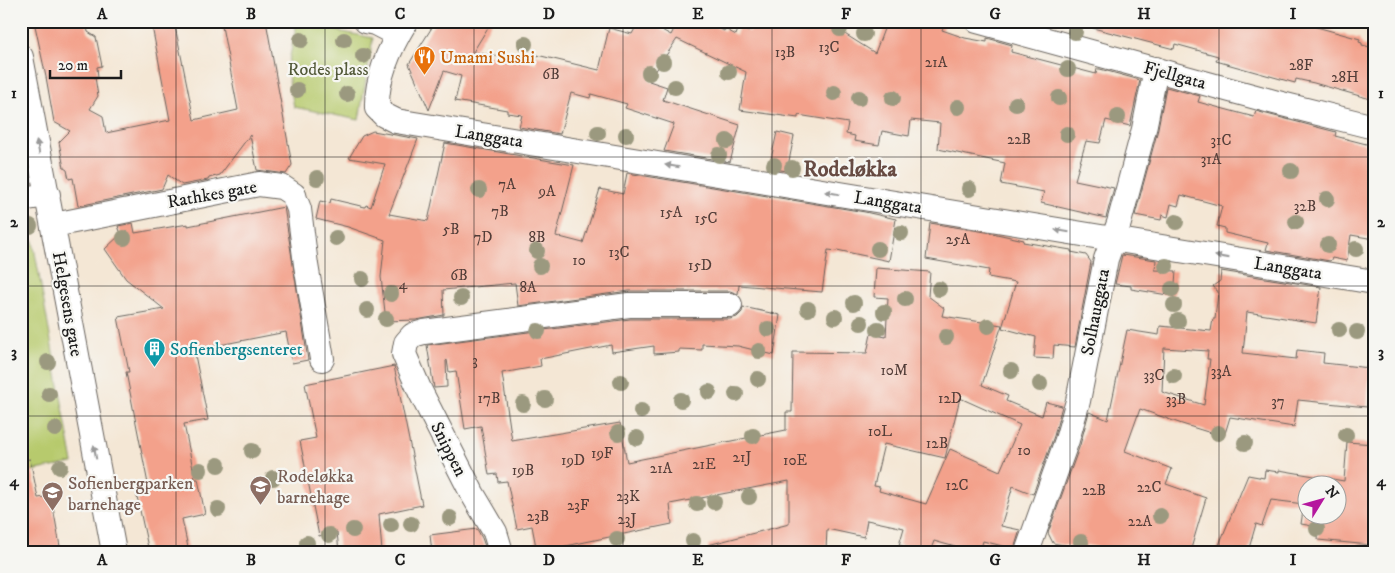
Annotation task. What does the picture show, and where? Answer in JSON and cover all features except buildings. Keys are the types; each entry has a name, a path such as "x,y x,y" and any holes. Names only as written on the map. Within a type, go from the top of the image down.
{"street":[{"path":"366,21 402,28"},
{"name":"Fjellgata","path":"978,21 1274,102 1374,127"},
{"name":"Langgata","path":"402,28 379,81 377,108 384,115 396,120 1374,282"},
{"name":"Helgesens gate","path":"21,58 54,225 114,552"},
{"name":"Solhauggata","path":"1027,552 1067,440 1076,408 1106,259 1119,223 1144,129 1156,69"},
{"name":"Rathkes gate","path":"54,225 259,184 282,187 294,195 299,209 306,265 322,360"},
{"path":"21,199 48,195"},
{"name":"Snippen","path":"500,552 495,532 472,493 420,391 404,354 406,343 413,335 629,305 730,305"}],"green space":[{"name":"Rodes plass","path":"297,23 373,38 359,120 294,107 287,70"},
{"path":"30,225 73,463 21,473 21,226"}],"place":[{"name":"Umami Sushi","path":"424,76"},
{"name":"Sofienbergsenteret","path":"154,368"},
{"name":"Rodeløkka barnehage","path":"261,505"},
{"name":"Sofienbergparken barnehage","path":"52,512"}],"district":[{"name":"Rodeløkka","path":"850,168"}]}
